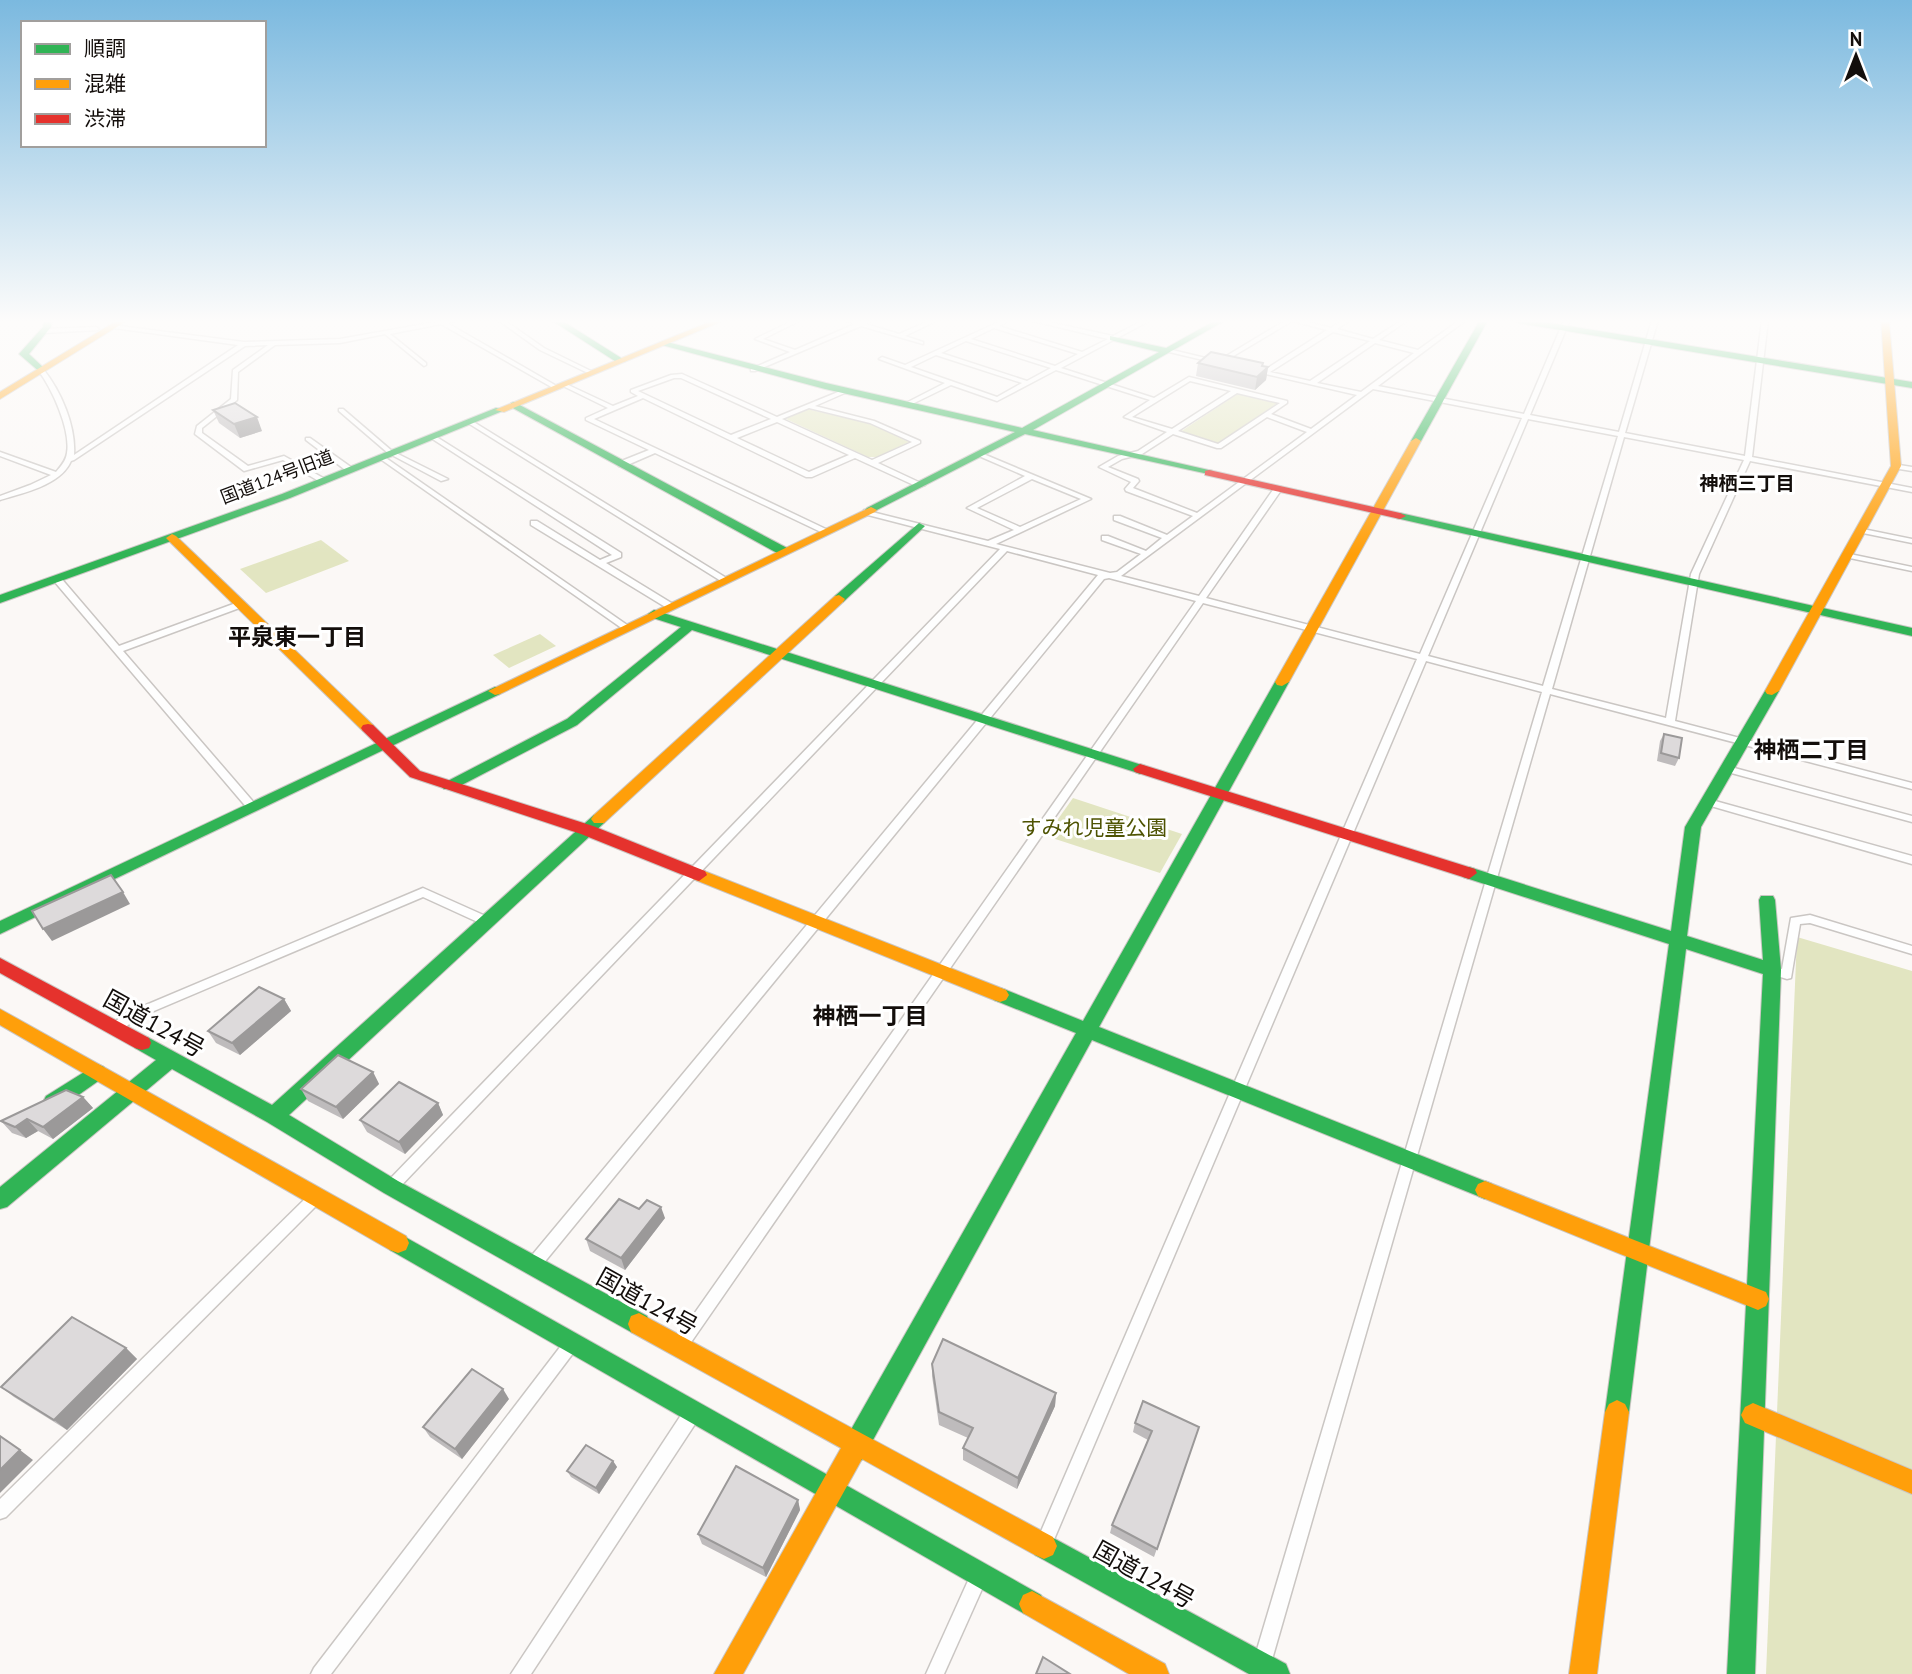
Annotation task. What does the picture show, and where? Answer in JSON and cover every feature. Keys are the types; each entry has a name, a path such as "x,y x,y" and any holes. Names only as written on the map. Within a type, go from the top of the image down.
{"main road":[{"name":"国道124号旧道","path":"1,597 172,538 531,398"},
{"path":"882,398 1912,632"},
{"path":"0,928 867,512 981,455 1081,398"},
{"path":"1583,1674 1693,827 1819,610 1861,530 1887,486 1904,468 1892,398"},
{"path":"728,1674 1439,399"},
{"path":"514,405 783,551"},
{"path":"274,1116 919,526"},
{"path":"172,538 415,774 587,830 1759,1299"},
{"path":"654,614 1772,970"},
{"path":"449,786 572,722 690,626"},
{"path":"1741,1674 1772,970 1767,900"},
{"name":"国道124号","path":"0,965 274,1116 391,1187 1268,1670"},
{"path":"0,1016 980,1574 1137,1669 1155,1674"},
{"path":"0,1200 171,1059"},
{"path":"37,1110 70,1092 97,1072"},
{"path":"1753,1415 1912,1482"}],"street":[{"path":"0,498 57,475 68,467 72,459 73,442 57,398"},
{"path":"72,459 163,398"},
{"path":"234,398 199,427 198,434 247,469 284,458 322,481"},
{"path":"589,398 612,408"},
{"path":"638,398 588,419 826,531"},
{"path":"647,398 809,475 855,455"},
{"path":"732,398 921,485"},
{"path":"731,438 826,398"},
{"path":"908,404 920,398"},
{"path":"1148,398 1154,400"},
{"path":"1157,398 1127,417 1219,447 1285,402 1269,398"},
{"path":"1199,516 1129,489 1135,481 1103,467 1120,457 1132,455 1224,398"},
{"path":"533,1265 1101,577 1119,574 1355,398"},
{"path":"1434,398 1912,491"},
{"path":"1043,1546 1533,398"},
{"path":"1268,1670 1410,1158 1632,398"},
{"path":"1670,723 1695,574 1748,459 1755,398"},
{"path":"807,406 872,422 918,442 873,463"},
{"path":"341,410 390,452 389,455 626,627"},
{"path":"1267,415 1311,431"},
{"path":"470,422 724,579"},
{"path":"433,437 618,555 600,564"},
{"path":"308,439 351,470"},
{"path":"622,464 654,451"},
{"path":"0,454 57,475"},
{"path":"389,455 444,479"},
{"path":"981,455 1087,499 989,544"},
{"path":"1019,529 971,508 1031,476"},
{"path":"680,1346 1278,489"},
{"path":"867,512 1912,786"},
{"path":"1116,518 1168,538"},
{"path":"534,523 670,606"},
{"path":"1861,530 1912,541"},
{"path":"1105,538 1147,554"},
{"path":"391,1187 1006,548"},
{"path":"1848,555 1912,569"},
{"path":"57,579 252,807"},
{"path":"118,650 239,605"},
{"path":"1727,769 1912,819"},
{"path":"1708,802 1912,860"},
{"path":"114,1028 131,1016 423,892 486,921"},
{"path":"1772,970 1787,975 1795,922 1802,920 1810,919 1912,950"},
{"path":"0,1511 316,1197"},
{"path":"320,1674 572,1343"},
{"path":"520,1674 693,1412"},
{"path":"935,1674 980,1574"}],"green space":[{"path":"1231,398 1262,398 1279,402 1218,445 1180,432"},
{"path":"807,409 872,424 909,442 877,457 868,457 786,419"},
{"path":"321,540 349,561 266,593 240,569"},
{"path":"540,634 556,646 509,668 493,655"},
{"name":"すみれ児童公園","path":"1073,798 1182,834 1160,873 1046,836"},
{"path":"1797,937 1912,971 1912,1674 1766,1674"}],"building":[{"path":"235,403 257,417 234,424 213,410"},
{"path":"1664,734 1682,738 1679,758 1661,753"},
{"path":"111,875 123,892 43,929 32,911"},
{"path":"259,987 284,999 232,1043 208,1031"},
{"path":"338,1055 373,1072 336,1107 301,1089"},
{"path":"399,1082 438,1103 399,1142 360,1120"},
{"path":"66,1090 83,1097 43,1127 27,1119 15,1127 1,1121"},
{"path":"619,1199 639,1209 647,1200 661,1207 621,1258 586,1239"},
{"path":"72,1317 126,1348 54,1420 1,1387"},
{"path":"943,1339 1056,1393 1018,1478 963,1448 973,1428 939,1412 932,1364"},
{"path":"472,1369 503,1389 455,1449 423,1427"},
{"path":"1143,1401 1199,1427 1157,1549 1112,1525 1152,1431 1135,1423"},
{"path":"0,1436 20,1450 0,1470"},
{"path":"586,1445 613,1461 596,1488 567,1471"},
{"path":"736,1466 798,1500 763,1568 698,1534"},
{"path":"1043,1657 1070,1674 1036,1674"}],"traffic: fast":[{"path":"878,398 1209,473"},
{"path":"871,510 981,455 1083,398"},
{"path":"1416,441 1440,398"},
{"path":"514,405 783,551"},
{"path":"0,599 286,496 500,410"},
{"path":"1400,516 1912,632"},
{"path":"839,599 919,526"},
{"path":"654,614 1140,769"},
{"path":"449,786 572,722 690,626"},
{"path":"853,1451 1282,682"},
{"path":"0,928 495,691"},
{"path":"1617,1412 1693,827 1772,691"},
{"path":"274,1116 599,819"},
{"path":"1469,873 1772,970"},
{"path":"1741,1674 1772,970 1767,900"},
{"path":"1000,995 1485,1190"},
{"path":"142,1043 274,1116 391,1187 639,1324"},
{"path":"0,1200 171,1059"},
{"path":"53,1102 97,1072"},
{"path":"398,1243 1032,1604"},
{"path":"1044,1546 1276,1674"}],"traffic: slow":[{"path":"500,410 529,398"},
{"path":"1772,691 1896,466 1891,398"},
{"path":"1282,682 1416,441"},
{"path":"495,691 871,510"},
{"path":"172,538 368,728"},
{"path":"599,819 839,599"},
{"path":"699,875 1000,995"},
{"path":"0,1016 398,1243"},
{"path":"1485,1190 1758,1299"},
{"path":"639,1324 1044,1546"},
{"path":"1583,1674 1617,1412"},
{"path":"1753,1415 1912,1482"},
{"path":"728,1674 853,1451"},
{"path":"1032,1604 1155,1674"}],"traffic: jam":[{"path":"1209,473 1400,516"},
{"path":"368,728 415,774 587,830 699,875"},
{"path":"1140,769 1469,873"},
{"path":"0,965 142,1043"}],"district":[{"name":"神栖三丁目","path":"1747,483"},
{"name":"平泉東一丁目","path":"297,637"},
{"name":"神栖二丁目","path":"1811,750"},
{"name":"神栖一丁目","path":"870,1016"}]}
